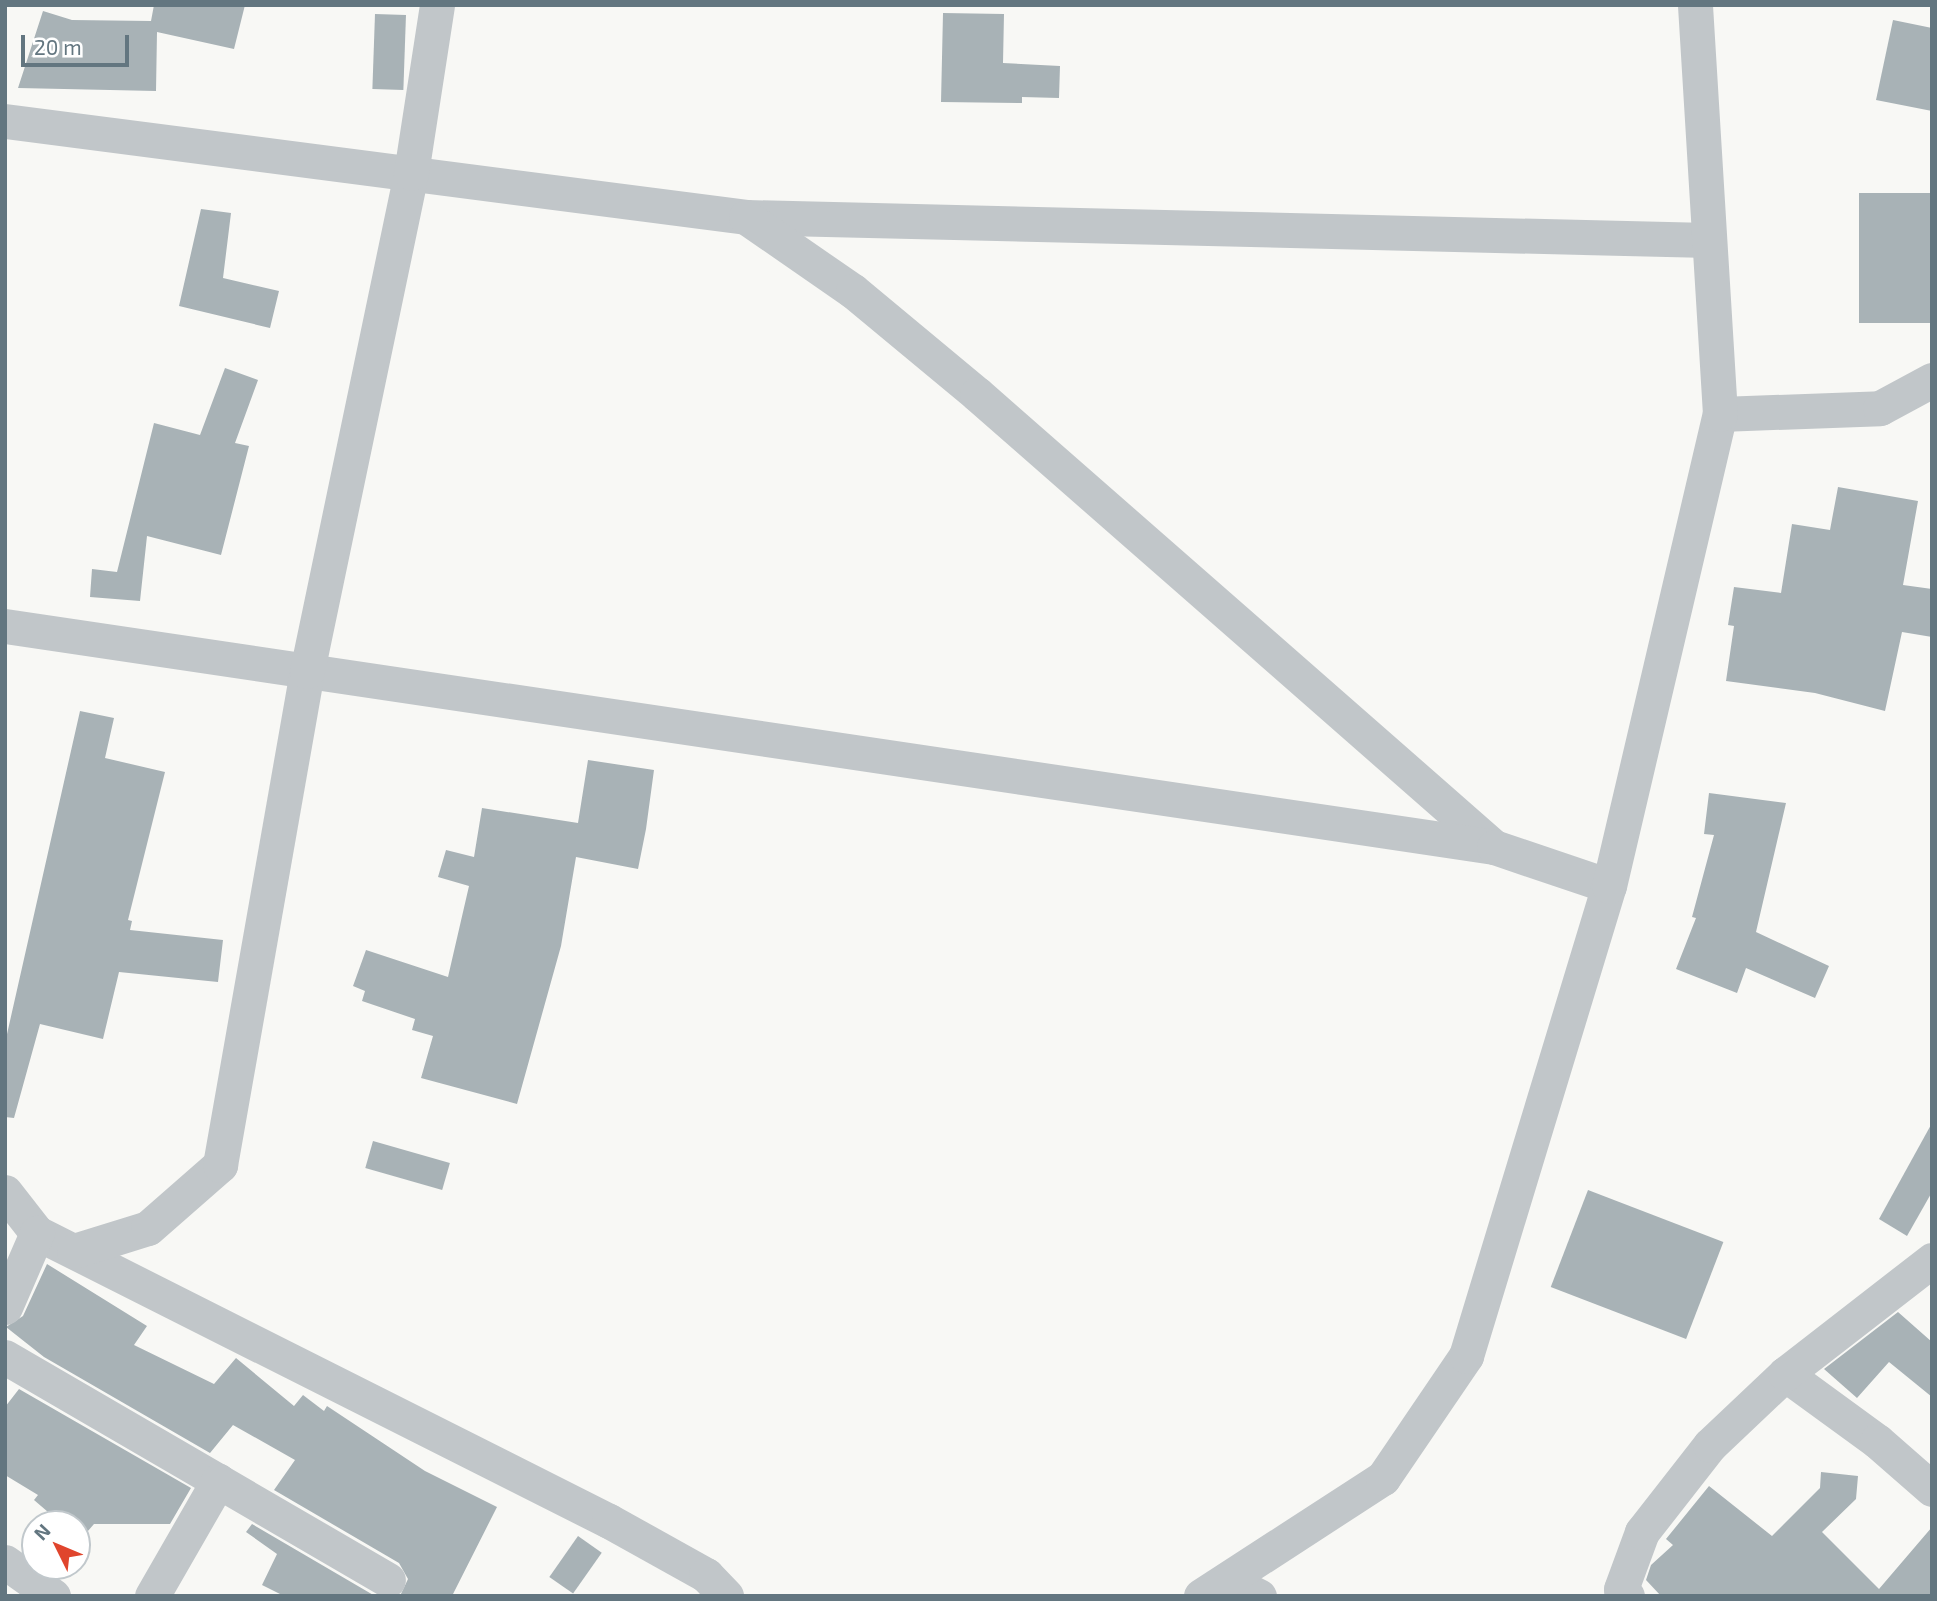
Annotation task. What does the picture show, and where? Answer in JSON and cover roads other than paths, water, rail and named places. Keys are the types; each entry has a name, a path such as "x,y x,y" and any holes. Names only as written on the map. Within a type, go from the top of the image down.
{"street":[{"path":"74,1251 148,1228 220,1165 307,671 411,173 437,5"},
{"path":"1214,1588 1383,1478 1466,1356 1609,886 1720,414 1695,5"},
{"path":"5,121 746,217 1709,240"},
{"path":"746,217 853,291 977,394 1494,847"},
{"path":"1720,414 1880,408 1932,380"},
{"path":"5,626 1494,847 1609,886"},
{"path":"5,1192 37,1233 610,1521 706,1575 726,1596"},
{"path":"5,1307 37,1233"},
{"path":"1627,1596 1620,1589 1642,1532 1710,1445 1785,1374 1932,1261"},
{"path":"5,1357 388,1580"},
{"path":"1785,1374 1877,1441 1932,1489"},
{"path":"152,1596 218,1481"},
{"path":"5,1562 53,1596"},
{"path":"1214,1588 1259,1596"}]}
